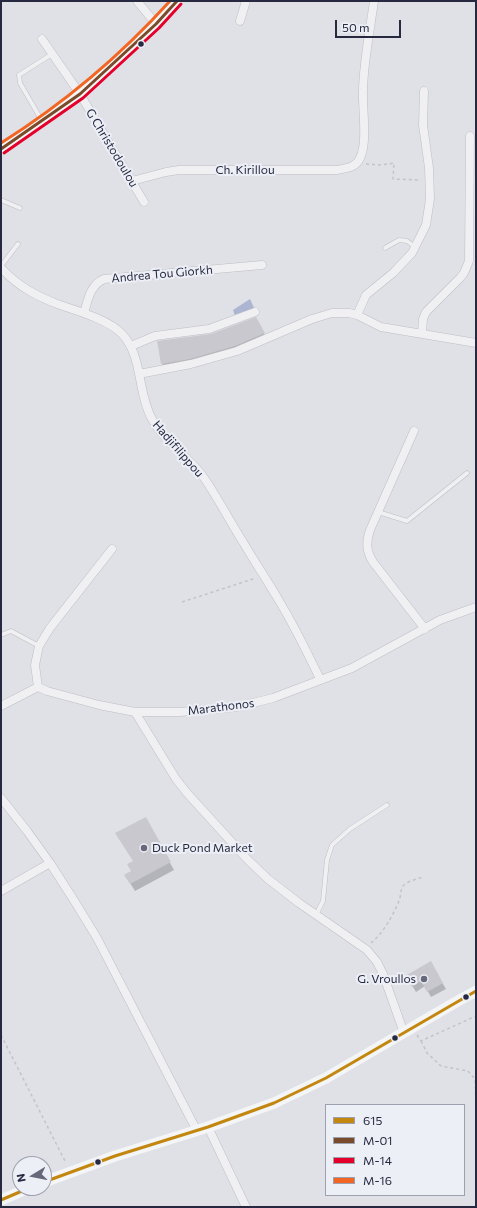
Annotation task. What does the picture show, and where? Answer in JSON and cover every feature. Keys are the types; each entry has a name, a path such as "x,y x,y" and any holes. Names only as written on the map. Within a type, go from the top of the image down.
{"main road":[{"path":"1,149 42,122 80,94 156,24 177,1"},
{"path":"52,1179 115,1156 208,1127 300,1092 476,991"},
{"path":"1,1200 12,1195"}],"street":[{"path":"137,1 156,24"},
{"path":"240,21 246,1"},
{"path":"357,163 362,154 364,142 363,89 367,46 374,1"},
{"name":"G Christodoulou","path":"42,39 80,94 144,202"},
{"path":"357,315 366,295 405,262 416,247 426,225 429,180 423,125 424,91"},
{"path":"422,333 423,319 426,312 464,274 469,261 470,136"},
{"name":"Ch. Kirillou","path":"132,181 179,170 337,170 357,163"},
{"name":"Andrea Tou Giorkh","path":"84,313 94,285 104,279 262,265"},
{"name":"Hadjifilippou","path":"1,267 11,279 27,290 113,326 122,333 131,346 139,374 143,398 158,429 202,475 295,628 320,680"},
{"path":"131,346 155,336 209,329 255,312"},
{"path":"139,374 191,364 237,351 322,315 340,312 357,315 381,327 476,343"},
{"path":"414,431 378,512 367,540 366,547 369,555 425,628"},
{"path":"1,706 38,687 35,665 39,646 50,628 112,549"},
{"name":"Marathonos","path":"38,687 99,705 135,712 180,712 237,707 273,698 341,672 365,661 451,615 476,607"},
{"path":"135,712 176,779 229,841 268,878 316,916 364,948 377,962 408,1030"},
{"path":"1,798 50,863 97,938 196,1131"},
{"path":"1,890 50,863"},
{"path":"208,1127 246,1207"}],"lane":[{"path":"42,122 20,83 19,75 52,54"},
{"path":"1,200 20,208"},
{"path":"384,248 399,240 407,241 416,247"},
{"path":"1,267 18,244"},
{"path":"378,512 407,521 467,473"},
{"path":"1,635 10,631 39,646"},
{"path":"316,916 322,901 327,860 332,845 350,829 387,805"}],"path":[{"path":"357,163 394,163 393,179 429,180"},
{"path":"182,602 264,576"},
{"path":"364,948 382,933 400,900 404,885 423,877"},
{"path":"421,1041 476,1016"},
{"path":"408,1030 421,1041 427,1053 441,1066 468,1071 475,1079 476,1103"},
{"path":"1,1035 70,1172"}],"water":[{"path":"250,299 255,310 235,316 233,310"}],"building":[{"path":"256,317 265,333 235,346 190,359 161,364 157,341 211,334"},
{"path":"146,817 171,862 130,884 124,875 131,871 127,864 133,861 115,833"},
{"name":"G. Vroullos","path":"431,961 443,983 427,992 421,981 412,987 405,976"}],"transit line":[{"name":"M-16","path":"1,143 47,112 90,78 132,40 170,1"},
{"name":"M-01","path":"1,149 80,94 156,24 177,1"},
{"name":"M-14","path":"4,153 83,98 159,28 181,4"},
{"name":"615","path":"52,1179 115,1156 208,1127 274,1103 326,1078 476,991"},
{"name":"615","path":"1,1200 12,1195"}],"place":[{"name":"Duck Pond Market","path":"144,848"},
{"name":"G. Vroullos","path":"424,979"}]}
